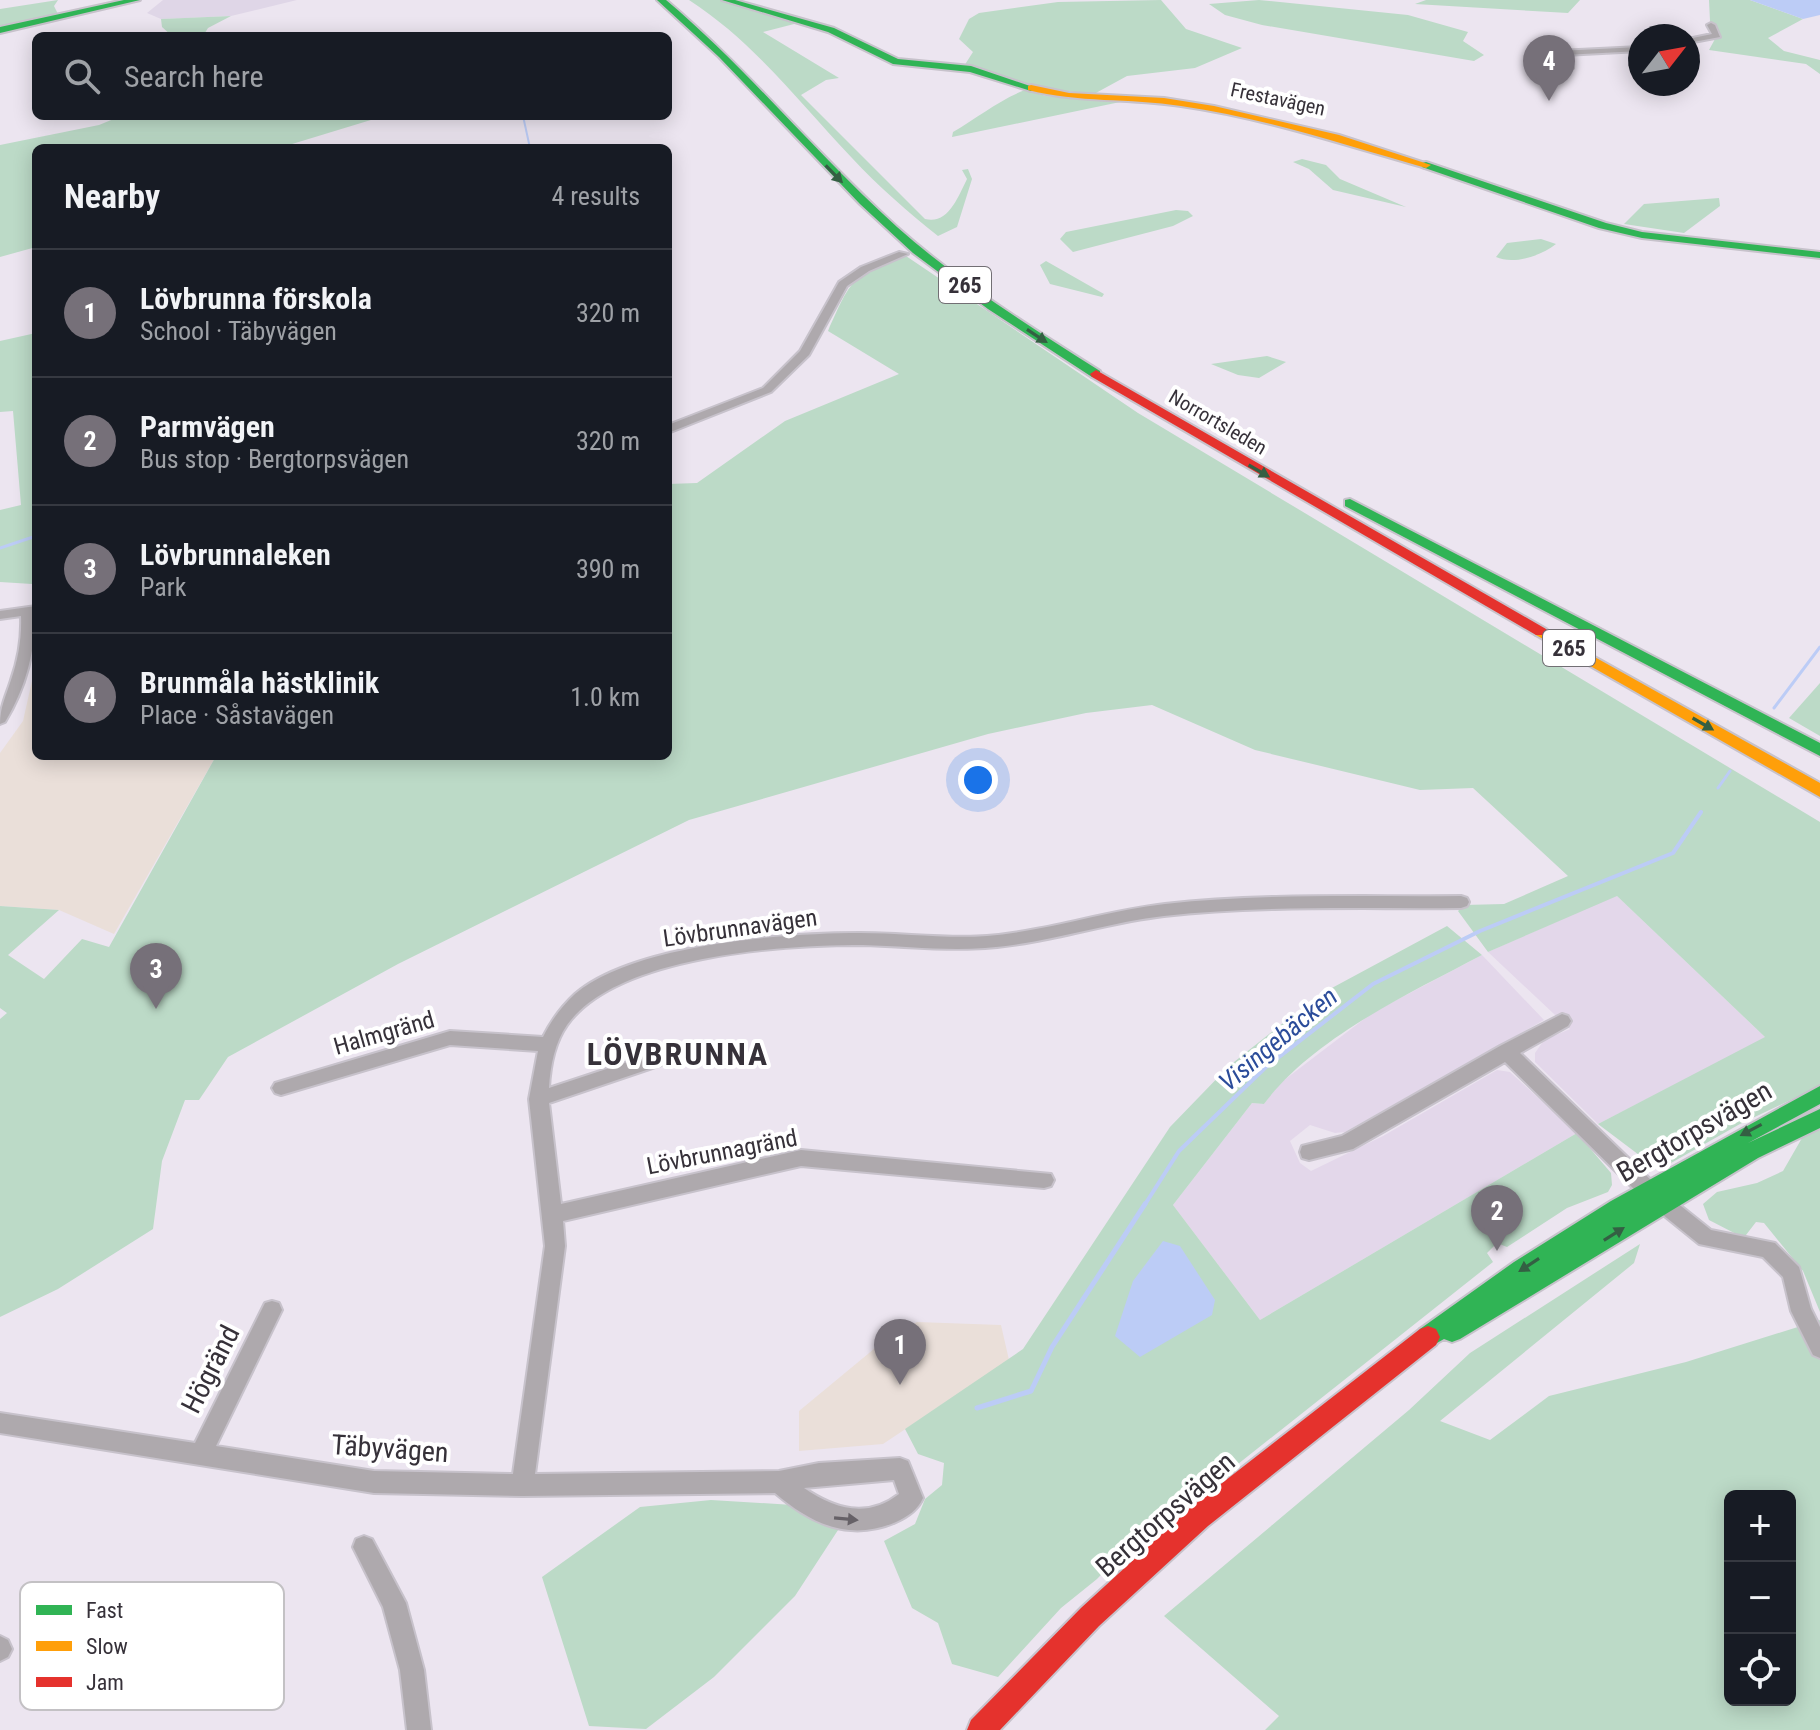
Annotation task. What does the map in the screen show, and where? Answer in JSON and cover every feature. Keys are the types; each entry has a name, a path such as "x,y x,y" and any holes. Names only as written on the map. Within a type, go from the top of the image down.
{"main road":[{"path":"0,30 136,0"},
{"name":"Norrortsleden","path":"661,0 707,36 867,208 929,260 1025,328 1143,404 1820,767"},
{"name":"Norrortsleden","path":"680,0 749,58 871,190 948,254 1101,359 1326,501 1820,791"},
{"name":"Frestavägen","path":"726,0 831,30 896,62 971,69 1055,95 1149,99 1305,126 1359,141 1603,226 1656,237 1820,255"},
{"path":"1326,501 1413,533 1820,750"},
{"path":"1326,501 1382,549 1820,810"},
{"name":"Bergtorpsvägen","path":"981,1730 1090,1617 1199,1517 1468,1306 1646,1188 1820,1094"},
{"name":"Bergtorpsvägen","path":"1401,1358 1479,1317 1751,1152 1820,1118"},
{"path":"1646,1188 1664,1204"}],"street":[{"path":"1700,39 1717,35 1711,25"},
{"path":"1569,68 1558,53 1628,50"},
{"path":"672,427 767,390 805,353 843,284 865,269 903,254"},
{"path":"0,615 32,611 0,719"},
{"name":"Lövbrunnavägen","path":"522,1485 555,1246 555,1214 538,1099 539,1079 560,1020 572,1007 626,973 657,963 778,942 860,939 974,943 1020,938 1165,910 1461,902"},
{"path":"1309,1152 1346,1143 1562,1021"},
{"name":"Halmgränd","path":"281,1088 450,1038 550,1045"},
{"path":"1506,1051 1646,1188"},
{"path":"538,1099 661,1058"},
{"name":"Lövbrunnagränd","path":"555,1214 801,1158 1044,1180"},
{"path":"1664,1204 1706,1238 1768,1249 1792,1273 1801,1311 1820,1348"},
{"name":"Högränd","path":"200,1455 272,1310"},
{"name":"Täbyvägen","path":"0,1423 374,1482 522,1485 779,1482 819,1474 900,1469 912,1498 894,1515 865,1520 832,1518 796,1497 779,1482"},
{"path":"364,1547 394,1603 412,1670 419,1730"}],"shaded area":[{"path":"163,0 297,0 231,16 161,19 147,13"},
{"path":"32,681 32,760 214,760 114,934 59,910 0,906 0,753 23,721"},
{"path":"1616,895 1766,1038 1598,1124 1535,1062 1535,1053 1544,1040 1570,1029 1488,952"},
{"path":"1482,955 1544,1020 1345,1132 1335,1133 1310,1125 1290,1141 1300,1163 1311,1171 1383,1136 1497,1070 1510,1072 1577,1133 1260,1320 1173,1205 1252,1103 1264,1104 1279,1084 1372,1013"},
{"path":"917,1322 1001,1325 1009,1360 883,1444 799,1451 799,1411 886,1339"}],"green space":[{"path":"58,0 54,6 58,14 0,29 0,9"},
{"path":"689,0 720,0 798,23 763,32 839,78 826,80 801,95 925,219 933,220 946,214 967,179 962,170 968,169 972,179 957,227 938,236 916,218 862,168 755,54"},
{"path":"1161,0 1186,29 1242,48 1195,68 1127,76 1094,94 1035,88 964,66 973,52 959,39 969,19 979,13 1058,2"},
{"path":"1259,0 1408,15 1468,32 1463,41 1484,55 1474,61 1262,25 1225,15 1209,4"},
{"path":"1426,0 1580,0 1568,13 1415,4"},
{"path":"1709,0 1750,0 1803,19 1768,38 1784,51 1820,60 1820,74 1806,64 1709,50 1715,39"},
{"path":"231,16 206,32 168,32 162,27 161,19"},
{"path":"1025,90 1046,96 1125,101 952,137 953,132"},
{"path":"111,120 371,120 292,144 32,144 32,248 0,257 0,145"},
{"path":"1302,159 1326,165 1340,179 1406,207 1333,190 1309,169 1293,162"},
{"path":"1719,198 1720,206 1684,233 1624,224 1644,204"},
{"path":"1176,210 1188,211 1193,216 1173,226 1073,252 1060,239 1066,232"},
{"path":"1541,239 1556,244 1527,258 1510,260 1496,257 1507,243"},
{"path":"906,256 1138,413 1820,822 1820,1086 1740,1124 1671,1163 1665,1158 1647,1161 1598,1124 1765,1037 1617,896 1488,952 1458,911 1464,905 1504,904 1568,876 1473,788 1420,790 1255,750 1152,705 1086,713 988,734 689,820 398,964 228,1057 199,1100 185,1100 162,1161 153,1229 58,1289 0,1317 0,1019 7,1013 0,1008 0,906 59,910 8,955 44,979 82,939 109,947 214,760 672,760 672,484 697,483 785,421 899,374 828,331 849,289 855,281 874,269"},
{"path":"1046,261 1104,294 1102,297 1050,284 1040,265"},
{"path":"32,334 32,584 0,582 0,510 21,505 13,411 0,412 0,341"},
{"path":"1267,356 1286,362 1259,378 1238,375 1211,364"},
{"path":"1820,683 1820,736 1789,718"},
{"path":"1447,926 1482,955 1364,1019 1309,1058 1284,1080 1264,1104 1252,1103 1173,1205 1260,1320 1577,1133 1611,1173 1612,1185 1608,1192 1567,1208 1507,1247 1497,1243 1487,1253 1493,1262 1238,1464 1157,1517 1097,1579 1061,1608 998,1677 952,1664 938,1623 912,1608 884,1541 915,1524 925,1499 942,1485 944,1463 918,1454 905,1429 1023,1349 1170,1127 1229,1066 1317,996"},
{"path":"1820,1130 1820,1312 1803,1271 1764,1223 1756,1222 1746,1235 1738,1235 1709,1220 1703,1204 1717,1192 1757,1183 1783,1171 1802,1138"},
{"path":"1640,1244 1634,1263 1440,1421 1490,1440 1549,1396 1686,1362 1820,1320 1820,1730 1265,1730 1279,1716 1164,1616 1409,1410 1470,1353"},
{"path":"711,1500 793,1505 840,1527 795,1596 714,1677 646,1729 589,1726 542,1577 640,1507"}],"water":[{"path":"1750,0 1820,0 1820,15 1803,19"},
{"path":"1163,1241 1180,1246 1215,1300 1212,1315 1140,1357 1115,1336 1133,1281"}],"waterway":[{"path":"524,120 529,144"},
{"path":"0,548 32,537"},
{"path":"1774,708 1820,647"},
{"name":"Visingebäcken","path":"1718,788 1730,771"},
{"name":"Visingebäcken","path":"1144,1206 1179,1151 1266,1067 1373,984 1480,931 1673,853 1701,812"},
{"name":"Visingebäcken","path":"977,1408 1031,1391 1052,1347 1145,1204"}],"traffic: fast":[{"path":"0,30 136,0"},
{"path":"661,0 722,55 835,173 917,250 992,306 1096,374"},
{"path":"726,0 831,30 896,62 971,69 1031,88"},
{"path":"1426,165 1603,226 1642,235 1820,255"},
{"path":"1350,503 1820,750"},
{"path":"1428,1337 1522,1269 1619,1207 1820,1094"},
{"path":"1452,1331 1751,1152 1820,1118"}],"traffic: slow":[{"path":"1031,88 1069,95 1164,100 1245,115 1306,129 1426,165"},
{"path":"1541,632 1820,791"}],"traffic: jam":[{"path":"1096,374 1541,632"},
{"path":"981,1730 1090,1617 1199,1517 1428,1337"}],"place":[{"name":"Brunmåla hästklinik","path":"1549,101"},
{"name":"Lövbrunnaleken","path":"156,1009"},
{"name":"Parmvägen","path":"1497,1251"},
{"name":"Lövbrunna förskola","path":"900,1385"}],"district":[{"name":"LÖVBRUNNA","path":"678,1054"}]}
